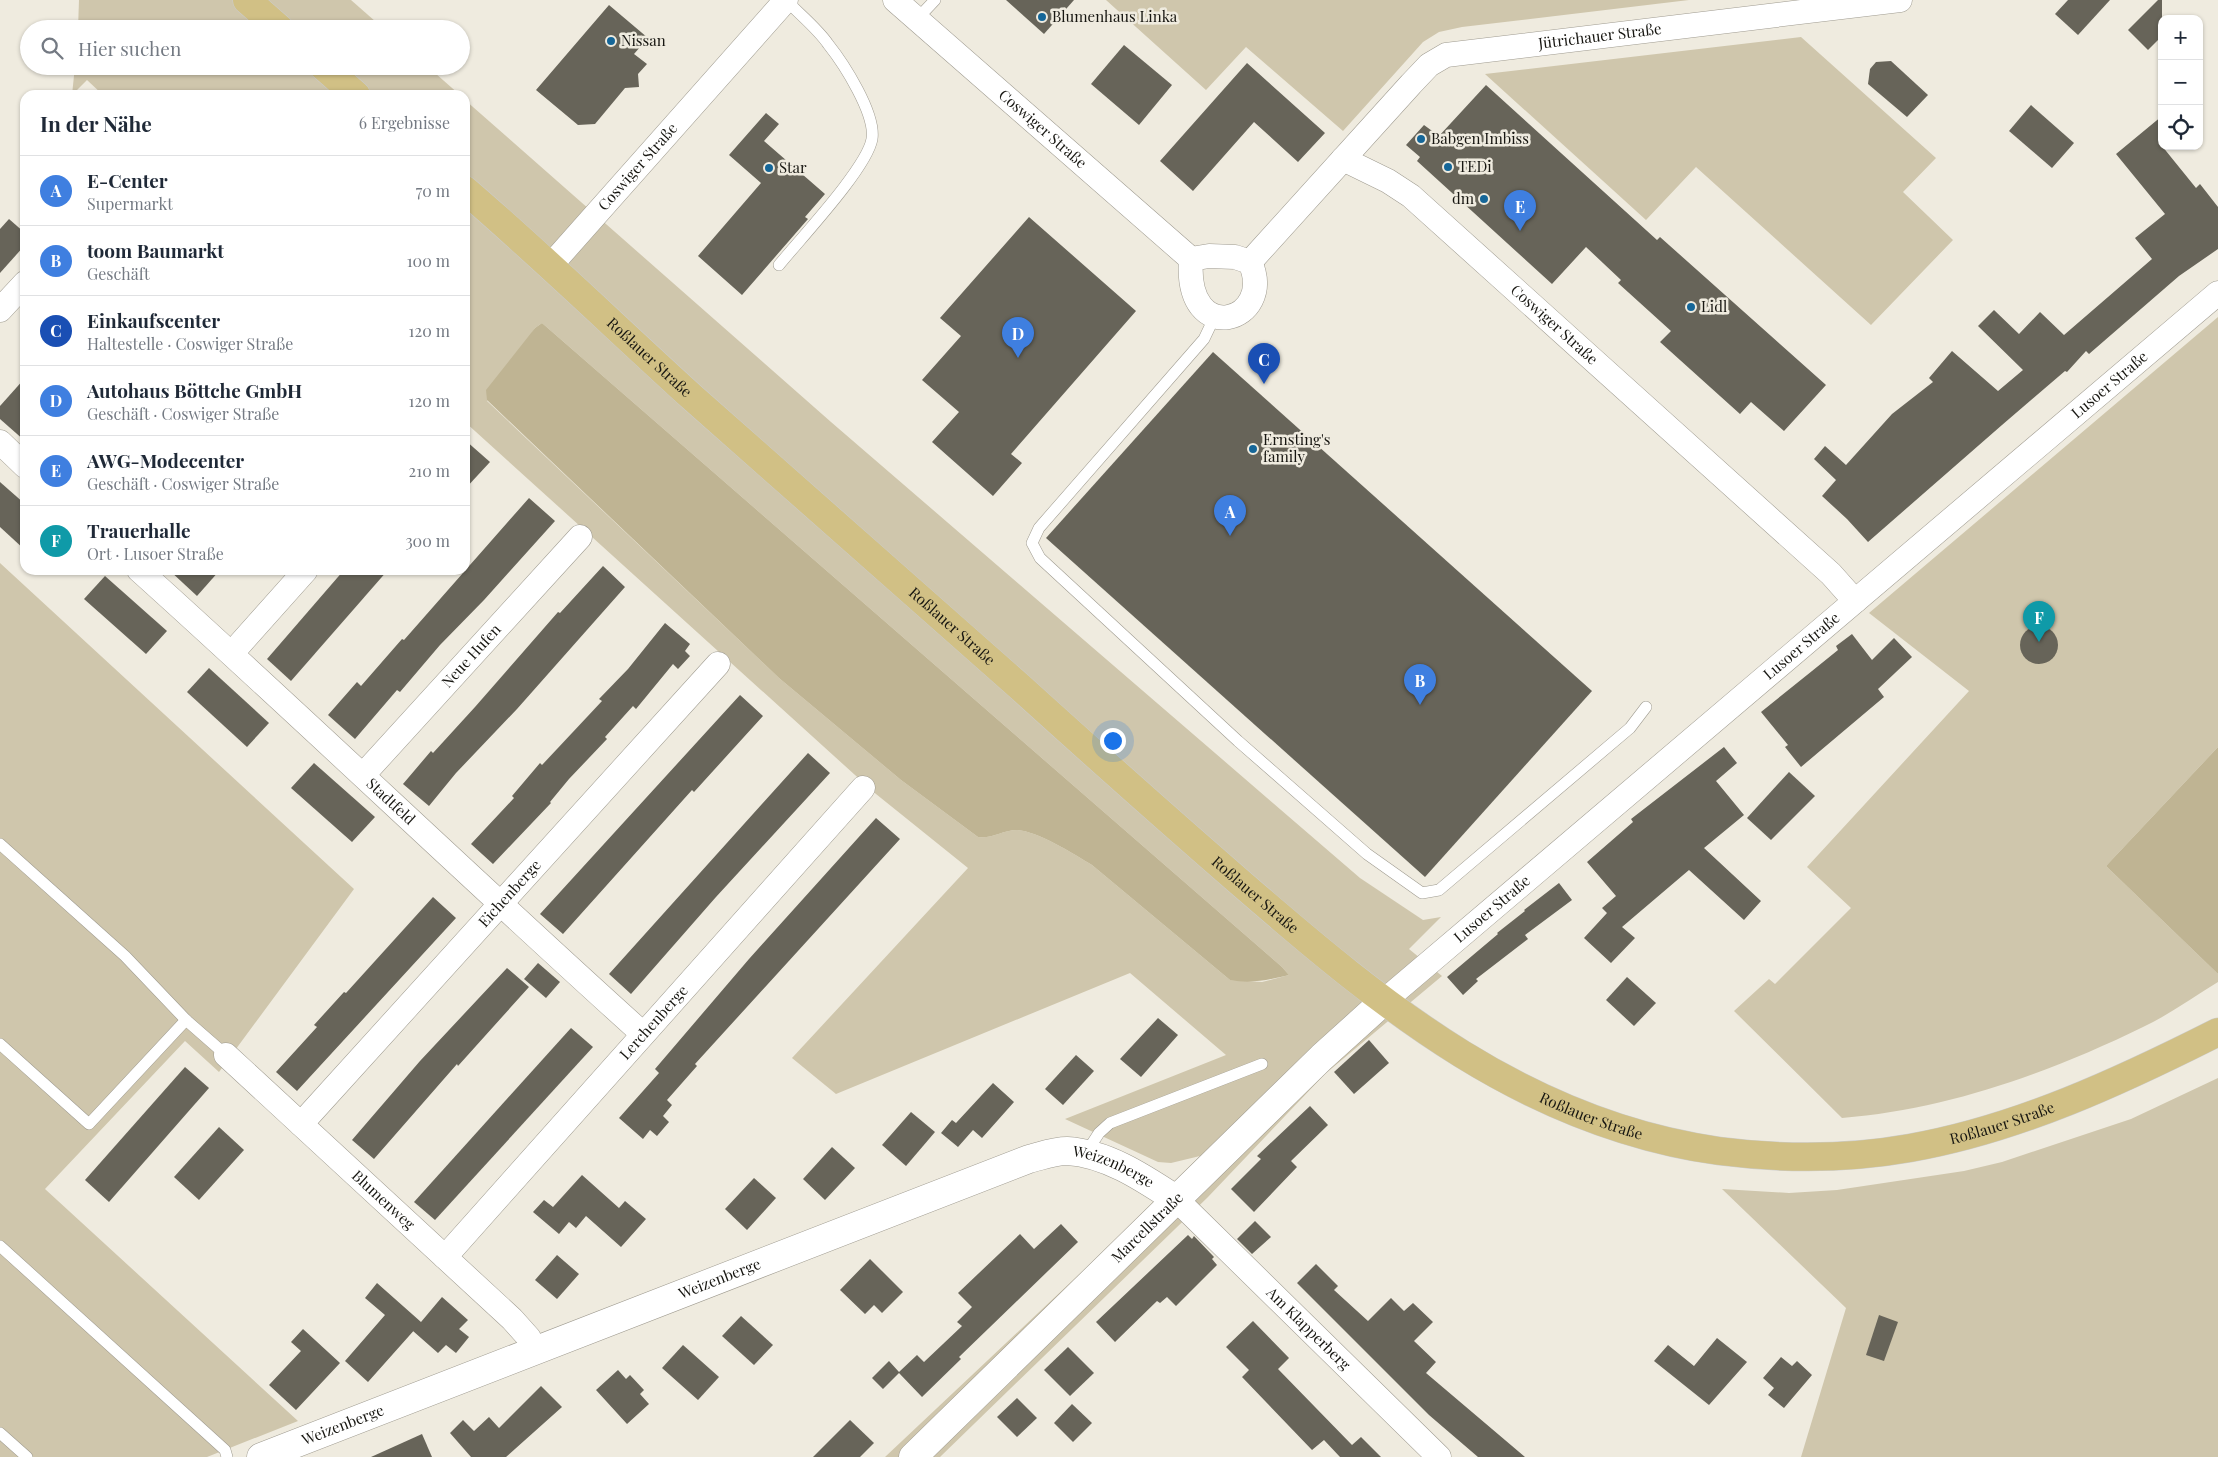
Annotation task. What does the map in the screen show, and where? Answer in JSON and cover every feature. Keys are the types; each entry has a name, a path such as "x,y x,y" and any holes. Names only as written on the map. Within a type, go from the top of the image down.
{"main road":[{"path":"247,0 270,20"},
{"path":"333,75 350,90"},
{"name":"Roßlauer Straße","path":"470,194 551,265 691,395 1174,825 1334,963 1384,1001 1486,1069 1558,1106 1626,1131 1720,1151 1771,1155 1860,1154 1910,1148 1945,1140 2017,1118 2090,1092 2218,1032"}],"street":[{"name":"Coswiger Straße","path":"551,265 786,0"},
{"name":"Coswiger Straße","path":"895,0 1191,259"},
{"name":"Jütrichauer Straße","path":"1343,159 1429,65 1446,55 1900,0"},
{"name":"Coswiger Straße","path":"1343,159 1382,178 1411,196 1832,574 1854,600"},
{"path":"1250,262 1343,159"},
{"path":"1209,256 1235,257 1250,262 1255,272 1255,284 1254,295 1249,304 1233,316 1215,316 1206,312 1198,304 1190,275 1191,259 1209,256"},
{"path":"0,310 20,288"},
{"name":"Lusoer Straße","path":"1384,1001 2218,292"},
{"path":"0,442 20,461"},
{"name":"Neue Hufen","path":"363,775 580,538"},
{"name":"Stadtfeld","path":"144,575 232,653 501,906 643,1034"},
{"path":"232,653 302,575"},
{"name":"Eichenberge","path":"301,1124 501,906 718,664"},
{"name":"Lerchenberge","path":"445,1257 863,788"},
{"name":"Marcellstraße","path":"916,1456 1322,1057 1384,1001"},
{"name":"Blumenweg","path":"226,1055 522,1329 529,1338 533,1351"},
{"name":"Weizenberge","path":"261,1457 1029,1159 1065,1151 1086,1153 1149,1181 1177,1200"},
{"name":"Am Klapperberg","path":"1177,1200 1439,1457"}],"lane":[{"path":"779,265 850,179 872,140 867,107 828,43 786,0"},
{"path":"917,19 934,0"},
{"path":"1215,316 1204,338 1040,528 1032,543 1040,558 1224,728 1367,854 1422,893 1439,890 1630,728 1646,707"},
{"path":"0,844 125,956 186,1020 226,1055"},
{"path":"0,1044 89,1124 186,1020"},
{"path":"1086,1153 1099,1133 1110,1123 1262,1064"},
{"path":"0,1246 225,1450 228,1457"},
{"path":"0,1433 27,1457"}],"shaded area":[{"path":"79,0 351,0 374,20 78,20"},
{"path":"1106,0 1689,0 1462,27 1439,32 1423,42 1343,131 1246,47 1206,90"},
{"path":"1801,37 1936,158 1903,192 1953,240 1871,325 1696,167 1646,220 1485,74"},
{"path":"74,75 437,75 454,90 98,90 87,80 77,90 73,90"},
{"path":"470,104 831,422 1360,878 1423,920 1441,917 1409,949 1442,976 1325,1074 1208,1197 940,1457 885,1457 1089,1265 1200,1156 1171,1163 1158,1162 1065,1119 1226,1055 1130,973 836,1094 792,1058 968,868 876,794 470,427","holes":["542,323 1289,975 1262,982 1230,980 1092,865 1066,849 1025,831 1007,831 988,837 978,837 901,780 779,678 487,401 535,328"]},
{"path":"2218,317 2218,747 2106,866 2218,974 2218,982 2153,1022 2071,1060 2034,1074 1958,1098 1920,1107 1842,1118 1734,1011 1769,979 1775,984 1851,908 1807,867 1969,691 1869,613"},
{"path":"542,323 1289,975 1267,980 1230,980 1092,865 1066,849 1025,831 1007,831 988,837 978,837 901,780 779,678 487,400 486,390 535,328"},
{"path":"0,563 354,889 219,1072 185,1041 45,1189 298,1421 207,1457 0,1457"},
{"path":"2218,747 2218,974 2106,866"},
{"path":"2218,1078 2218,1457 1801,1457 1846,1308 1722,1189 1789,1193 1837,1190 1964,1171 2002,1162 2131,1119"}],"building":[{"name":"Blumenhaus Linka","path":"1006,0 1074,0 1044,34"},
{"path":"2068,0 2110,0 2078,35 2055,14"},
{"path":"2158,0 2162,0 2162,15 2158,15 2158,40 2148,50 2128,30"},
{"path":"609,5 648,38 634,54 647,64 638,74 639,87 625,88 595,124 578,125 536,90"},
{"path":"1124,45 1172,85 1139,125 1091,84"},
{"path":"1891,61 1928,95 1907,117 1868,84 1870,69 1876,62"},
{"path":"1247,63 1325,133 1298,162 1254,122 1193,191 1160,161"},
{"path":"1486,85 1657,240 1660,237 1826,385 1784,431 1751,402 1740,414 1660,342 1671,331 1618,283 1621,280 1586,247 1552,284 1417,161 1420,157 1406,145 1424,125 1439,136"},
{"path":"2031,105 2074,143 2052,168 2009,131"},
{"path":"766,113 779,124 764,141 825,194 805,217 808,219 742,295 698,256 761,183 729,155"},
{"path":"2158,119 2158,150 2165,150 2196,188 2200,184 2218,207 2218,249 2179,276 2089,354 2086,351 2067,372 2065,371 1868,542 1822,496 1836,480 1814,459 1825,446 1846,465 1892,414 1933,382 1929,378 1952,351 1998,391 2023,370 1978,326 1994,310 2019,334 2040,312 2064,335 2152,259 2135,238 2165,214 2116,154"},
{"path":"1029,217 1136,311 1011,454 1022,463 993,496 932,442 959,412 922,380 961,336 940,318"},
{"path":"9,219 20,229 20,251 0,273 0,229"},
{"path":"1213,352 1592,691 1425,877 1046,538"},
{"path":"20,384 20,437 0,419 0,406"},
{"path":"470,444 490,462 470,484"},
{"path":"0,482 20,500 20,545 0,527"},
{"path":"529,498 555,521 484,600 440,645 400,692 397,690 355,739 328,715 357,682 361,686 461,575 470,575 470,565"},
{"path":"603,566 625,587 517,709 456,773 429,806 403,784 431,751 433,753 475,707 558,612 560,613"},
{"path":"174,575 216,575 197,596"},
{"path":"340,575 384,575 291,681 267,659"},
{"path":"105,576 167,631 146,654 84,599"},
{"path":"665,623 690,644 685,651 690,656 678,669 673,664 636,709 633,706 605,737 607,739 569,779 551,803 493,864 471,844 514,798 512,796 540,763 542,765 602,701 599,699 628,669"},
{"path":"2039,626 2052,632 2058,645 2052,658 2039,664 2026,658 2020,645 2026,632"},
{"path":"1852,634 1872,660 1894,638 1912,657 1878,689 1884,697 1801,767 1785,747 1788,745 1761,712 1838,650 1836,646"},
{"path":"209,668 269,723 247,747 187,692"},
{"path":"740,695 763,716 694,792 692,790 563,934 540,914"},
{"path":"1724,747 1737,763 1716,781 1744,815 1704,848 1761,901 1744,920 1689,870 1622,927 1635,938 1611,963 1584,938 1607,913 1602,908 1616,896 1587,862 1633,822 1631,819"},
{"path":"808,753 830,773 716,897 631,994 609,974"},
{"path":"314,763 375,817 352,842 291,788"},
{"path":"1789,772 1815,796 1771,840 1747,818"},
{"path":"876,818 900,839 695,1064 697,1066 667,1100 672,1105 663,1116 669,1122 657,1136 650,1130 643,1139 619,1118 659,1073 655,1069 749,959"},
{"path":"1559,883 1572,900 1525,935 1528,939 1476,979 1478,981 1463,995 1447,977 1524,910"},
{"path":"433,897 456,918 297,1091 276,1072 317,1027 314,1025 344,992 346,993"},
{"path":"538,963 560,982 546,998 524,979"},
{"path":"507,968 529,987 458,1066 457,1064 374,1159 352,1140 420,1061"},
{"path":"1627,977 1656,1003 1634,1026 1606,1000"},
{"path":"1158,1018 1178,1035 1141,1077 1120,1059"},
{"path":"571,1028 593,1047 435,1220 414,1202"},
{"path":"1369,1040 1389,1063 1354,1094 1334,1072"},
{"path":"1076,1055 1094,1071 1063,1105 1045,1089"},
{"path":"185,1067 209,1088 109,1202 85,1180"},
{"path":"993,1083 1014,1102 982,1138 973,1130 958,1147 941,1133 952,1120 956,1123"},
{"path":"1310,1106 1328,1125 1291,1161 1297,1167 1254,1212 1231,1189 1261,1159 1257,1156"},
{"path":"911,1112 935,1132 906,1166 882,1145"},
{"path":"219,1127 244,1150 199,1200 174,1177"},
{"path":"832,1147 855,1168 825,1200 803,1179"},
{"path":"582,1175 619,1208 625,1201 646,1219 621,1247 586,1216 576,1228 569,1222 559,1234 533,1212 544,1200 553,1207"},
{"path":"754,1178 776,1198 747,1230 725,1209"},
{"path":"1255,1221 1271,1237 1252,1254 1237,1239"},
{"path":"1061,1224 1078,1242 959,1357 961,1359 922,1397 899,1373 883,1389 872,1378 889,1361 899,1372 917,1355 924,1362 962,1326 957,1322 972,1307 958,1293 1020,1234 1034,1249"},
{"path":"1188,1235 1192,1239 1194,1236 1214,1257 1212,1259 1217,1265 1176,1306 1167,1297 1160,1303 1157,1301 1115,1342 1096,1322"},
{"path":"557,1255 579,1274 557,1299 535,1280"},
{"path":"870,1259 903,1292 882,1313 874,1305 865,1314 840,1290"},
{"path":"1316,1264 1338,1286 1334,1290 1368,1321 1391,1298 1404,1311 1413,1303 1433,1322 1414,1341 1436,1362 1426,1373 1525,1457 1478,1457 1429,1415 1297,1283"},
{"path":"377,1283 421,1322 442,1297 468,1320 459,1329 469,1337 456,1353 446,1345 438,1353 413,1331 368,1382 345,1361 385,1315 365,1298"},
{"path":"1879,1315 1898,1322 1884,1361 1866,1355"},
{"path":"741,1316 773,1345 754,1365 722,1336"},
{"path":"1253,1321 1289,1358 1278,1369 1352,1445 1361,1437 1381,1457 1340,1457 1324,1440 1312,1450 1242,1377 1249,1370 1226,1347"},
{"path":"303,1329 340,1363 296,1410 269,1385 301,1351 291,1342"},
{"path":"1717,1338 1747,1362 1709,1405 1654,1361 1668,1345 1694,1366"},
{"path":"683,1345 719,1377 698,1400 662,1368"},
{"path":"1068,1347 1094,1373 1070,1396 1044,1370"},
{"path":"1781,1357 1792,1366 1797,1361 1812,1375 1784,1408 1768,1395 1774,1388 1763,1378"},
{"path":"618,1370 626,1379 630,1375 644,1390 640,1394 649,1404 627,1424 596,1390"},
{"path":"541,1386 562,1407 506,1457 471,1457 450,1433 463,1420 474,1431 489,1417 499,1428"},
{"path":"1017,1398 1037,1418 1017,1437 997,1417"},
{"path":"1072,1404 1092,1423 1073,1442 1054,1423"},
{"path":"850,1420 874,1443 860,1457 813,1457"},
{"path":"422,1434 432,1457 371,1457"}],"place":[{"name":"Blumenhaus Linka","path":"1042,17"},
{"name":"Nissan","path":"611,41"},
{"name":"Babgen Imbiss","path":"1421,139"},
{"name":"TEDi","path":"1448,167"},
{"name":"Star","path":"769,168"},
{"name":"dm","path":"1484,199"},
{"name":"AWG-Modecenter","path":"1520,231"},
{"name":"Lidl","path":"1691,307"},
{"name":"Autohaus Böttche GmbH","path":"1018,358"},
{"name":"Einkaufscenter","path":"1264,384"},
{"name":"Ernsting's family","path":"1253,449"},
{"name":"E-Center","path":"1230,536"},
{"name":"Trauerhalle","path":"2039,642"},
{"name":"toom Baumarkt","path":"1420,705"}]}
